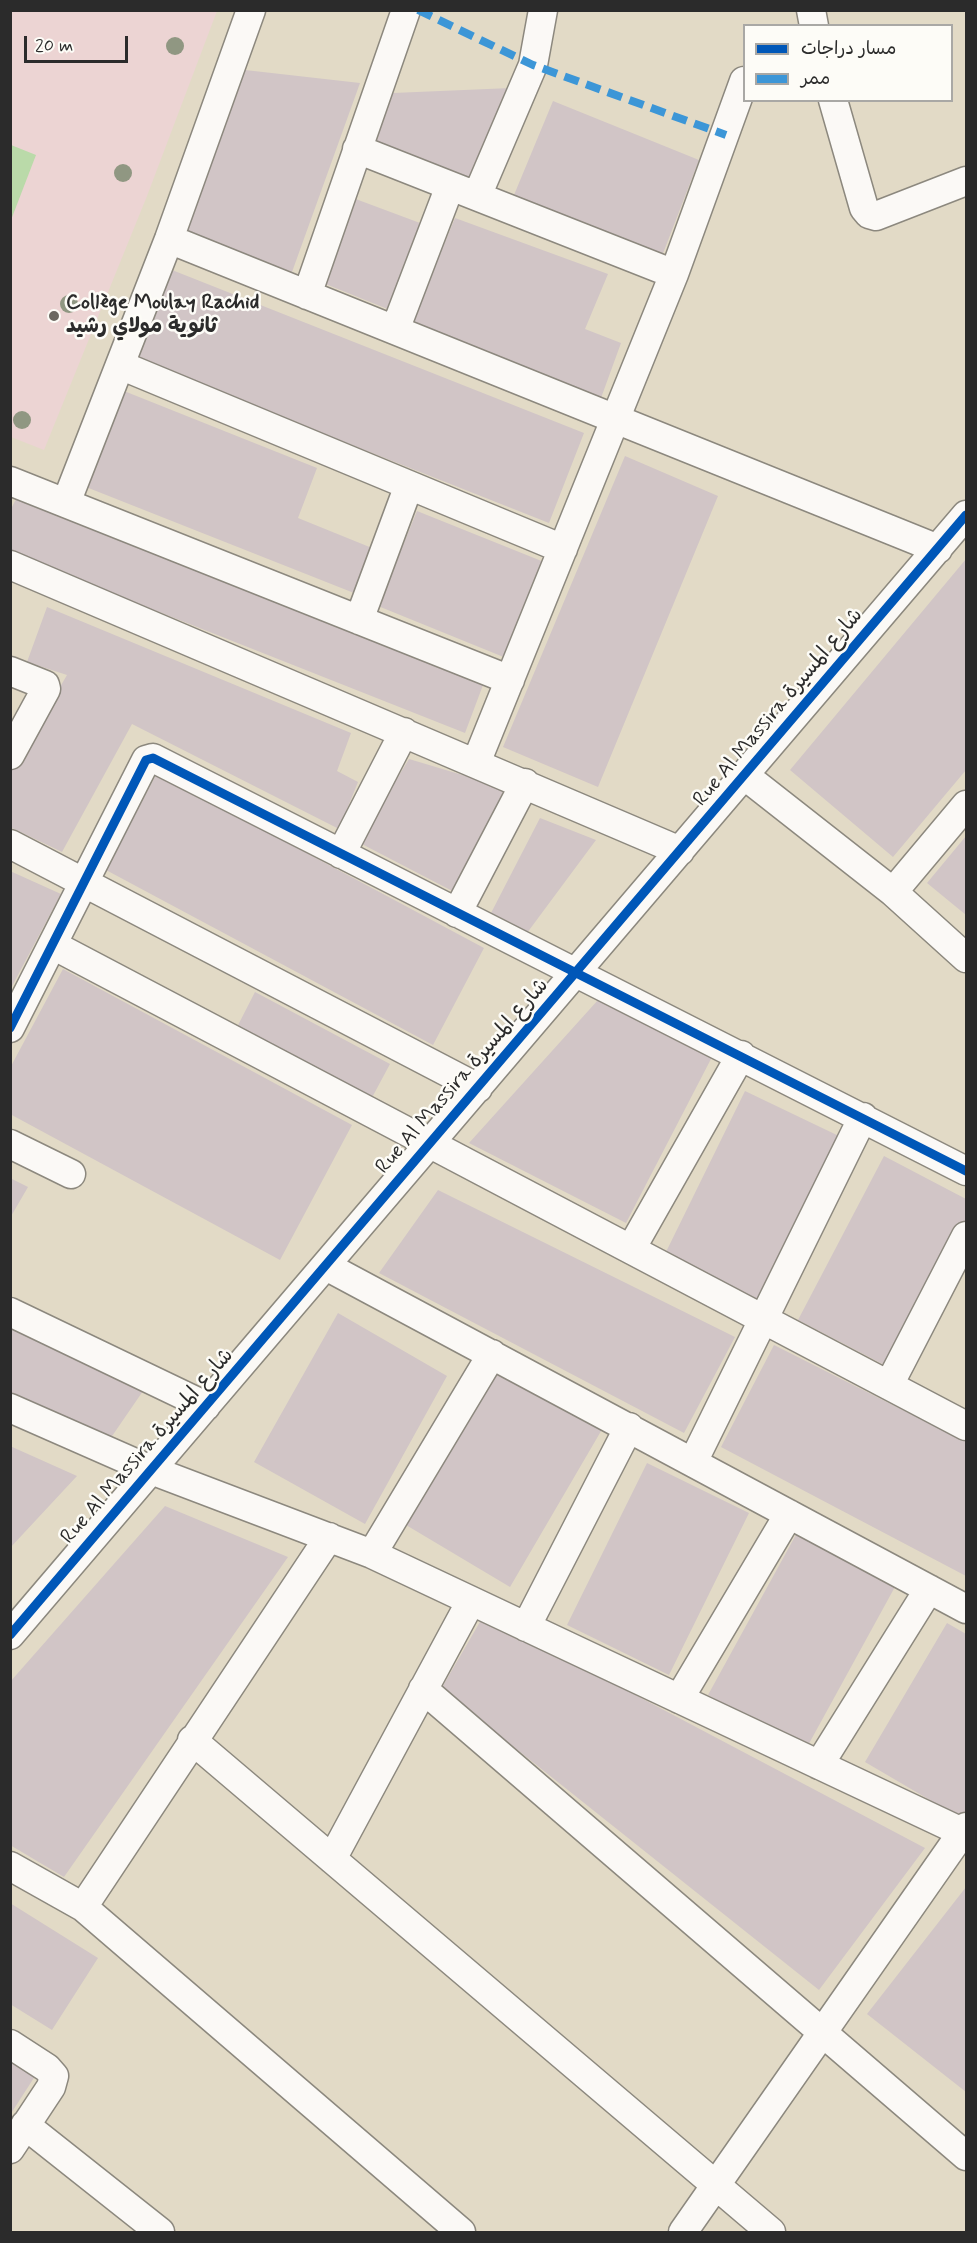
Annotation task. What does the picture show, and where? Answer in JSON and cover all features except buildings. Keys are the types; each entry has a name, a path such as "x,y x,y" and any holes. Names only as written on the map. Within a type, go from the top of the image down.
{"street":[{"path":"66,503 169,239 251,10"},
{"path":"307,295 406,10"},
{"path":"477,196 533,65 543,10"},
{"path":"476,763 674,274 743,84"},
{"path":"833,102 864,208 869,214 876,216 966,181"},
{"path":"357,149 674,274"},
{"path":"395,330 450,186"},
{"path":"169,239 938,549"},
{"path":"120,365 563,549"},
{"path":"10,481 510,680"},
{"path":"359,620 409,485"},
{"name":"Rue Al Massira شارع المسيرة","path":"10,1635 966,515"},
{"path":"10,565 680,851"},
{"path":"10,671 45,685 46,689 10,755"},
{"path":"341,854 405,732"},
{"path":"10,1028 149,758 164,763 966,1171"},
{"path":"744,776 893,892 966,958"},
{"path":"457,913 525,783"},
{"path":"893,892 966,805"},
{"path":"10,844 478,1088"},
{"path":"53,945 966,1426"},
{"path":"631,1249 741,1055"},
{"path":"693,1462 863,1117"},
{"path":"10,1144 71,1174"},
{"path":"889,1385 966,1236"},
{"path":"326,1266 966,1609"},
{"path":"10,1312 206,1406"},
{"path":"372,1554 492,1354"},
{"path":"10,1408 151,1470 372,1554 819,1765 965,1831 683,2232"},
{"path":"526,1627 629,1427"},
{"path":"679,1699 789,1514"},
{"path":"83,1907 329,1537"},
{"path":"819,1765 929,1589"},
{"path":"332,1859 471,1601"},
{"path":"423,1689 823,2033 963,2145"},
{"path":"192,1740 771,2232"},
{"path":"10,1866 83,1907 461,2232"},
{"path":"10,2044 47,2068 54,2076 51,2087 10,2149"},
{"path":"25,2125 160,2232"}],"shaded area":[{"name":"Collège Moulay Rachid ثانوية مولاي رشيد","path":"10,11 217,11 147,196 44,450 11,437"}],"green space":[{"path":"11,145 36,155 11,220"}],"marked path":[{"path":"418,10 533,65 726,135"}],"cycle path":[{"path":"10,1635 966,515"},
{"path":"10,1028 146,760 153,758 966,1171"}],"place":[{"name":"Collège Moulay Rachid ثانوية مولاي رشيد","path":"54,316"}]}
